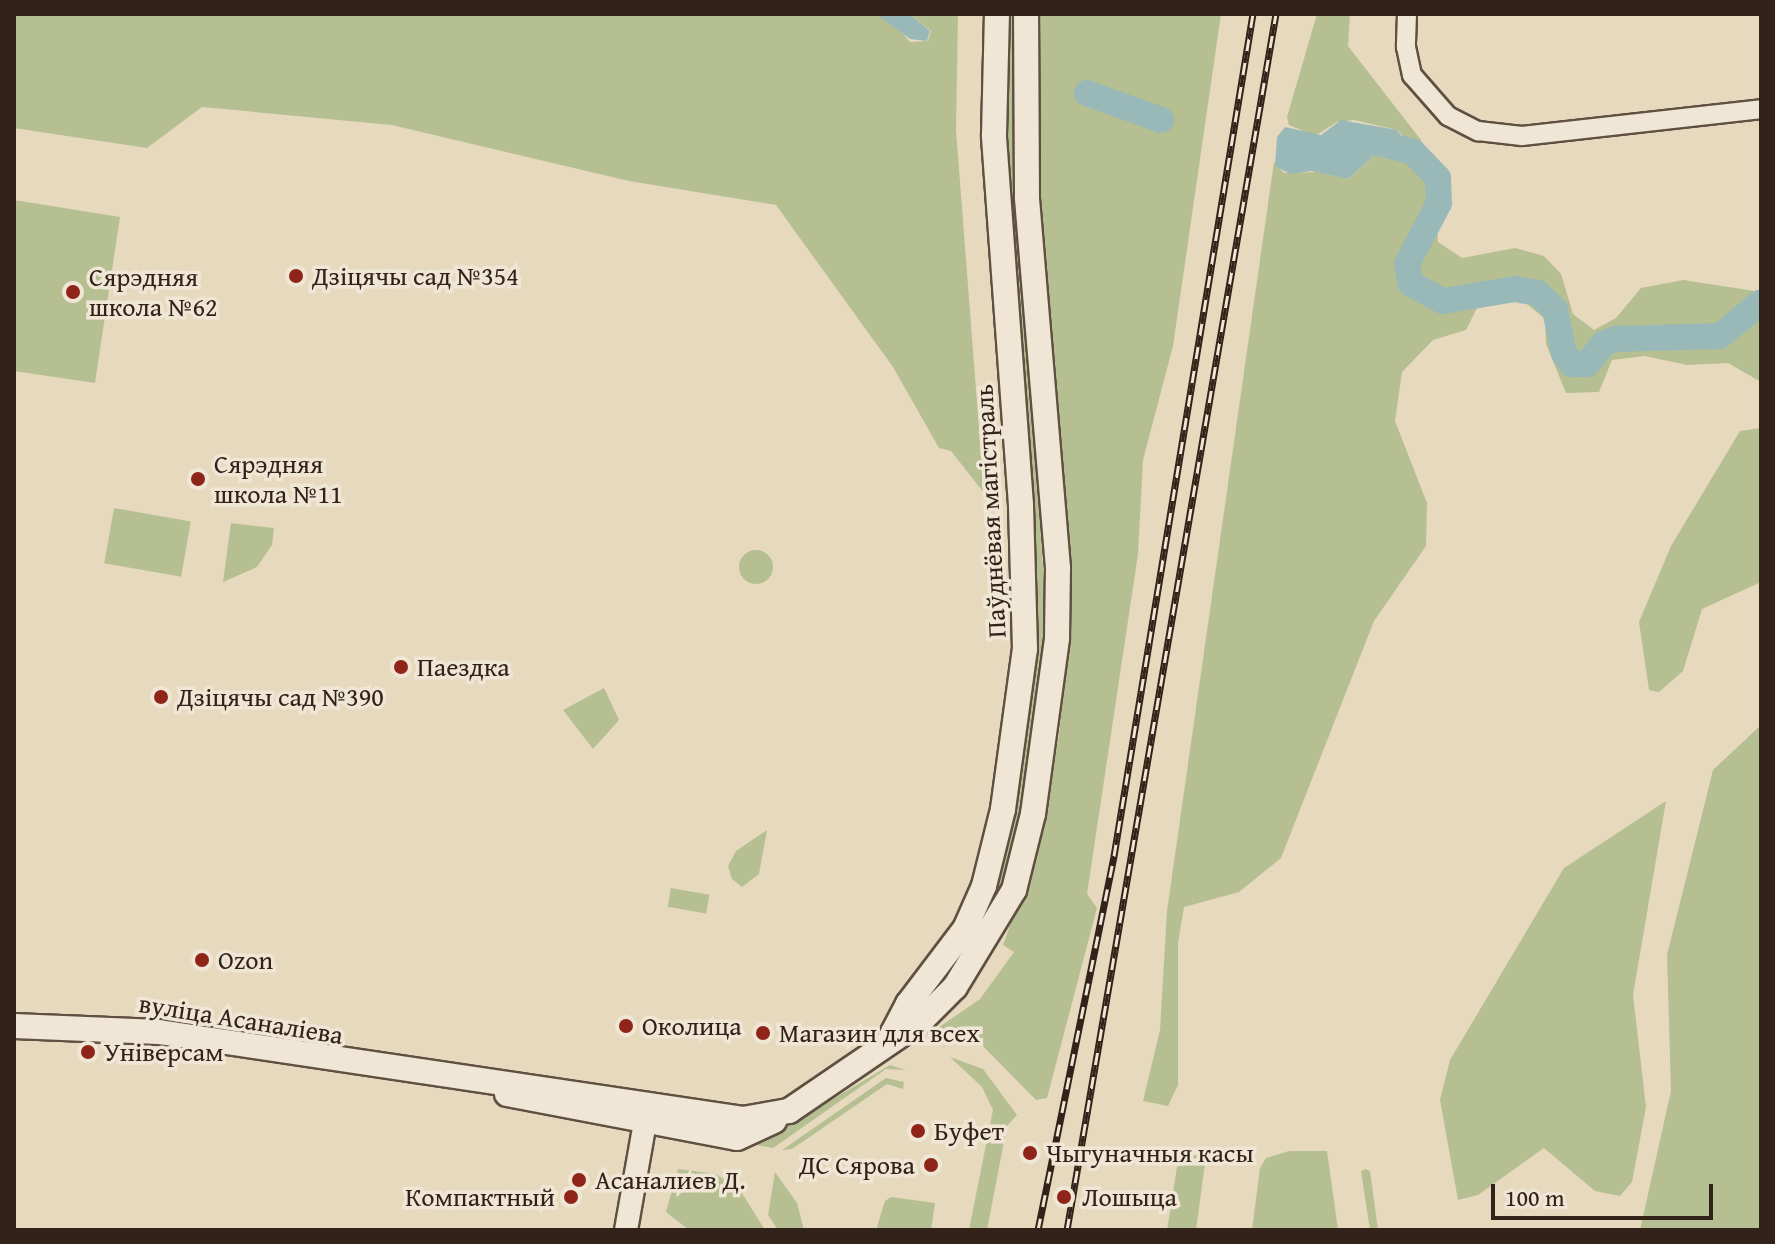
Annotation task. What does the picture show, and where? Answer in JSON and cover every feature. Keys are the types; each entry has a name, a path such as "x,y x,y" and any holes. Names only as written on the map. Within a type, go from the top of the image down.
{"main road":[{"name":"Паўднёвая магістраль","path":"888,1042 908,1004 965,929 984,886 1003,809 1025,649 1021,505 994,135 997,14"},
{"path":"888,1042 921,1021 955,987 1000,921 1021,865 1044,751 1057,638 1058,568 1027,197 1026,14"},
{"name":"вуліца Асаналіева","path":"14,1026 159,1032 647,1113 737,1138 789,1111 888,1042"}],"street":[{"path":"1407,14 1406,47 1412,75 1448,116 1478,131 1522,136 1761,109"},
{"path":"626,1230 647,1113"}],"green space":[{"path":"14,14 876,14 892,21 910,42 928,41 931,31 909,14 958,14 956,130 984,493 951,451 939,448 893,367 776,205 629,181 392,125 202,107 147,148 14,128"},
{"path":"1005,14 1016,14 1013,122 1047,628 1016,849 1003,890 953,973 919,1010 946,970 1025,740 1005,181"},
{"path":"1039,14 1221,14 1173,346 1143,460 1138,554 1087,894 1097,908 1047,1098 1036,1100 981,1044 955,1040 935,1030 980,999 1014,952 1003,945 1039,844 1059,736 1067,652 1037,195 1033,86"},
{"path":"1317,14 1350,14 1348,46 1421,140 1434,182 1438,242 1462,258 1515,248 1544,256 1561,274 1573,314 1594,330 1616,318 1641,288 1683,280 1761,292 1761,382 1728,363 1687,365 1645,356 1612,360 1599,392 1566,393 1546,344 1545,319 1510,290 1481,300 1466,330 1433,340 1402,372 1395,421 1427,503 1426,546 1374,621 1281,858 1239,892 1184,907 1178,943 1178,1085 1168,1106 1143,1101 1160,1030 1167,911 1274,162 1284,173 1317,172 1348,179 1373,156 1403,148 1407,140 1397,130 1354,120 1337,122 1315,136 1289,125 1287,117"},
{"path":"14,200 120,217 95,383 14,371"},
{"path":"1761,428 1761,582 1702,609 1683,671 1659,692 1649,690 1639,622 1671,546 1740,431"},
{"path":"114,508 191,522 181,577 104,563"},
{"path":"231,523 274,528 272,545 257,567 223,582"},
{"path":"756,550 768,555 773,567 768,579 756,584 744,579 739,567 744,555"},
{"path":"604,688 619,720 593,749 563,710"},
{"path":"1761,725 1761,1230 1640,1230 1671,1091 1667,955 1713,770"},
{"path":"1666,801 1633,995 1646,1107 1632,1182 1620,1196 1595,1191 1544,1148 1478,1195 1458,1200 1440,1100 1450,1060 1564,868"},
{"path":"767,830 759,874 742,887 732,879 728,866 736,851"},
{"path":"671,888 709,895 706,913 668,907"},
{"path":"950,1057 983,1069 1017,1115 1007,1126 987,1230 969,1230 993,1110 982,1087"},
{"path":"890,1065 905,1070 886,1069 773,1148 756,1145"},
{"path":"886,1078 904,1082 903,1089 887,1084 792,1149 782,1150"},
{"path":"1289,1151 1327,1151 1338,1230 1252,1230 1260,1168 1266,1158"},
{"path":"1188,1155 1201,1155 1205,1163 1196,1230 1167,1230 1177,1167"},
{"path":"678,1169 716,1174 740,1190 765,1230 689,1230 666,1212"},
{"path":"1361,1171 1370,1171 1378,1230 1370,1230"},
{"path":"775,1172 797,1203 804,1230 778,1230 768,1215"},
{"path":"891,1197 935,1203 931,1230 876,1230 885,1201"}],"water":[{"path":"876,14 909,14 930,31 927,41 910,39"},
{"path":"1341,120 1397,130 1407,144 1394,155 1373,156 1348,179 1311,171 1290,174 1275,166 1277,137 1285,127 1321,135"}],"waterway":[{"name":"Лошыца","path":"1087,93 1161,120"},
{"name":"Лошыца","path":"1369,140 1413,152 1438,178 1439,203 1407,264 1411,284 1443,301 1515,289 1538,293 1555,310 1564,353 1572,364 1587,364 1603,344 1616,339 1720,336 1761,302"}],"railway":[{"path":"1038,1230 1114,856 1253,14"},
{"path":"1067,1230 1276,14"}],"place":[{"name":"Дзіцячы сад №354","path":"296,276"},
{"name":"Сярэдняя школа №62","path":"73,292"},
{"name":"Сярэдняя школа №11","path":"198,479"},
{"name":"Паездка","path":"401,667"},
{"name":"Дзіцячы сад №390","path":"161,697"},
{"name":"Ozon","path":"202,960"},
{"name":"Околица","path":"626,1026"},
{"name":"Магазин для всех","path":"763,1033"},
{"name":"Універсам","path":"88,1052"},
{"name":"Буфет","path":"918,1131"},
{"name":"Чыгуначныя касы","path":"1030,1153"},
{"name":"ДС Сярова","path":"931,1165"},
{"name":"Асаналиев Д.","path":"579,1180"},
{"name":"Компактный","path":"571,1197"},
{"name":"Лошыца","path":"1064,1197"}]}
